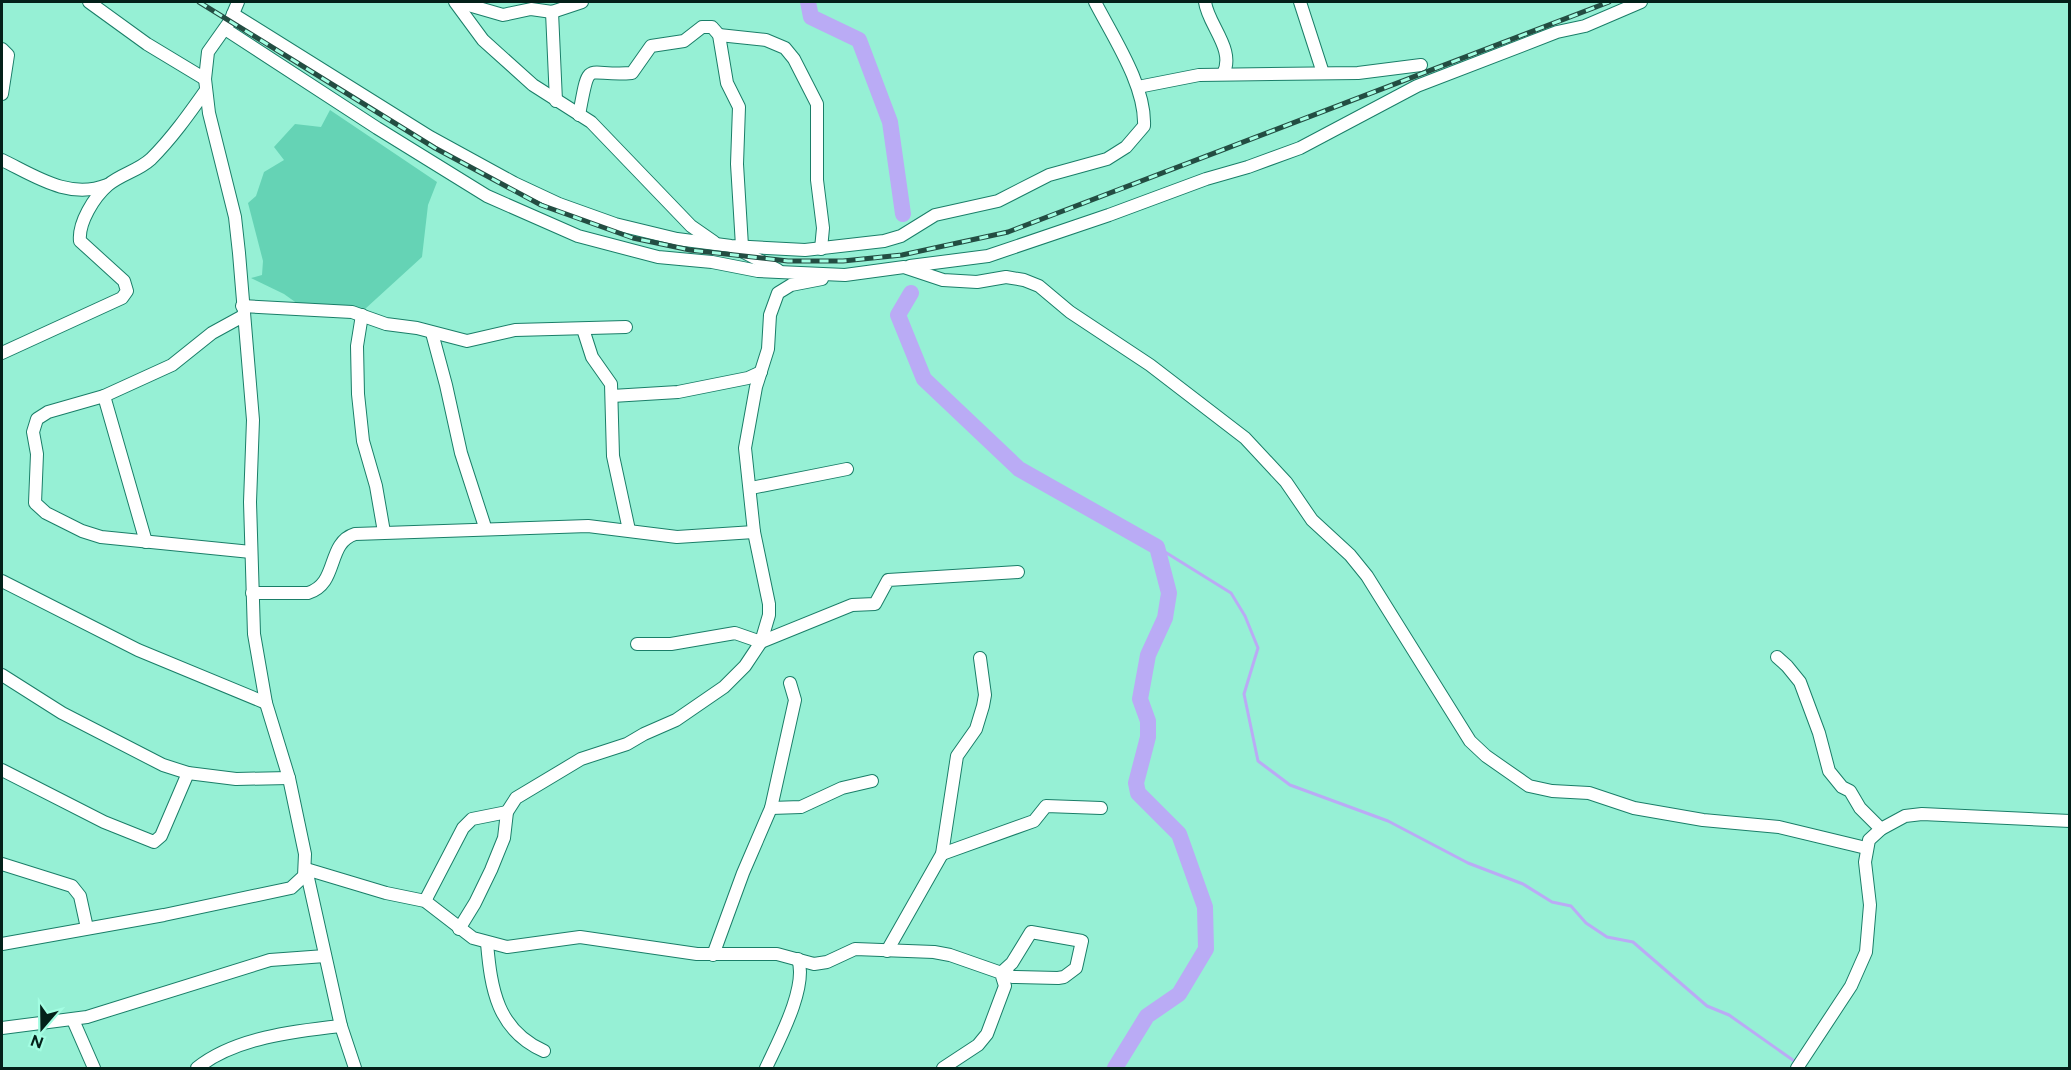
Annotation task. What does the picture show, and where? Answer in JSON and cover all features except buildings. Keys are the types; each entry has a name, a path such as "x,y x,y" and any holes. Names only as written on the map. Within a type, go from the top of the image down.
{"street":[{"path":"89,2 205,84"},
{"path":"238,2 225,29 208,52 205,84 235,217 253,420 251,552 254,634 266,702 289,778 306,869 341,1026 355,1068"},
{"path":"456,2 483,40 524,77 556,101 591,122 691,226 717,244"},
{"path":"456,2 503,15 530,5 552,12 582,2"},
{"path":"233,14 448,148 559,204 615,224 677,239 736,246 821,249 861,245 901,237 936,215 998,201 1048,175 1107,159 1126,147 1144,126 1144,109 1138,87 1095,2"},
{"path":"1205,2 1210,20 1226,52 1227,61 1223,74"},
{"path":"1300,2 1323,73"},
{"path":"459,929 491,870 504,838 507,812 516,798 581,759 627,744 685,716 740,672 761,642 767,625 769,604 754,532 745,448 768,349 770,315 778,292 791,285 988,256 1099,219 1206,179 1300,148 1417,86 1557,32 1585,26 1641,2"},
{"path":"552,12 556,101"},
{"path":"579,115 585,82 594,71 632,73 648,50 656,44 684,41 707,26 719,35 766,40 785,48 794,59 817,105 817,180 823,228 821,249"},
{"path":"225,29 377,128 487,195 561,230 658,257 712,262 758,271 844,276"},
{"path":"719,35 725,75 739,107 736,246"},
{"path":"2,49 8,55 2,94"},
{"path":"1138,87 1199,75 1358,73 1421,65"},
{"path":"2,160 70,189 87,191 108,185 149,161 177,130 205,84"},
{"path":"2,353 54,328 101,310 122,298 127,291 124,281 80,241 79,234 89,210 108,185"},
{"path":"736,246 783,273"},
{"path":"904,267 943,280 977,282 1006,277 1024,280 1039,286 1070,312 1150,365 1245,438 1286,482 1312,520 1350,555 1367,576 1470,741 1514,777 1529,786 1547,790 1589,793 1634,808 1703,820 1779,827 1866,848"},
{"path":"251,552 146,542 82,531 46,513 35,503 37,454 33,432 37,419 48,412 104,396 172,365 242,311 340,310 386,324 467,341 481,340 515,330 626,327"},
{"path":"362,315 357,346 359,403 363,441 376,486 384,532"},
{"path":"583,329 592,357 607,376 612,396 613,456 629,530"},
{"path":"432,333 461,453 485,527"},
{"path":"612,396 678,392 747,378 761,372"},
{"path":"104,396 146,542"},
{"path":"751,488 847,469"},
{"path":"252,593 308,593 317,590 325,584 337,550 344,539 355,534 485,527 588,526 677,537 754,532"},
{"path":"637,644 671,644 735,633 761,642 852,606 875,604 888,580 1018,572"},
{"path":"2,581 138,650 266,702"},
{"path":"1777,657 1800,682 1819,733 1828,771 1842,787 1850,790 1855,802 1881,829"},
{"path":"887,951 942,854 957,756 976,729 983,706 985,695 980,658"},
{"path":"2,675 62,713 149,759 188,773 236,779 289,778"},
{"path":"713,955 743,873 771,808 795,700 790,683"},
{"path":"2,770 104,822 154,842 160,836 188,773"},
{"path":"771,808 801,807 842,788 872,780"},
{"path":"942,854 1034,821 1046,806 1101,808"},
{"path":"425,901 463,828 472,819 507,812"},
{"path":"1797,1068 1851,986 1866,952 1870,905 1866,848 1869,840 1881,829 1905,816 1922,814 2070,821"},
{"path":"2,864 72,886 80,896 87,928"},
{"path":"306,869 386,893 425,901 459,929 486,944 507,947 580,937 662,951 713,955 777,954 821,964 855,949 950,955 1001,973 1019,977 1064,977 1076,968 1082,941 1031,932 1012,963 1001,973"},
{"path":"2,944 164,915 291,888 301,881 306,869"},
{"path":"486,944 495,997 503,1018 527,1041 544,1051"},
{"path":"2,1028 47,1021 73,1020 151,1000 216,976 270,960 325,956"},
{"path":"766,1068 792,1007 801,972 798,958"},
{"path":"943,1068 978,1045 987,1034 1005,987 1001,973"},
{"path":"73,1020 94,1068"},
{"path":"197,1068 213,1055 236,1047 309,1029 341,1026"}],"green space":[{"path":"330,110 437,182 428,205 422,257 365,309 298,304 284,294 251,278 262,275 263,261 248,203 256,196 264,172 284,160 274,147 295,124 321,127"}],"waterway":[{"path":"808,2 811,17 859,40 890,122 903,214"},
{"path":"911,293 898,315 924,379 1019,469 1157,547 1169,593 1165,618 1148,655 1140,699 1148,721 1148,737 1136,783 1138,793 1179,834 1205,907 1206,949 1179,994 1147,1016 1115,1068"},
{"path":"1157,547 1231,593 1245,616 1258,648 1244,694 1258,761 1290,785 1388,821 1468,863 1523,884 1552,902 1571,906 1586,923 1607,937 1633,942 1707,1006 1729,1015 1797,1063"}],"railway":[{"path":"199,2 435,148 541,205 633,238 690,250 788,261 843,261 902,255 1008,232 1609,2"}]}
